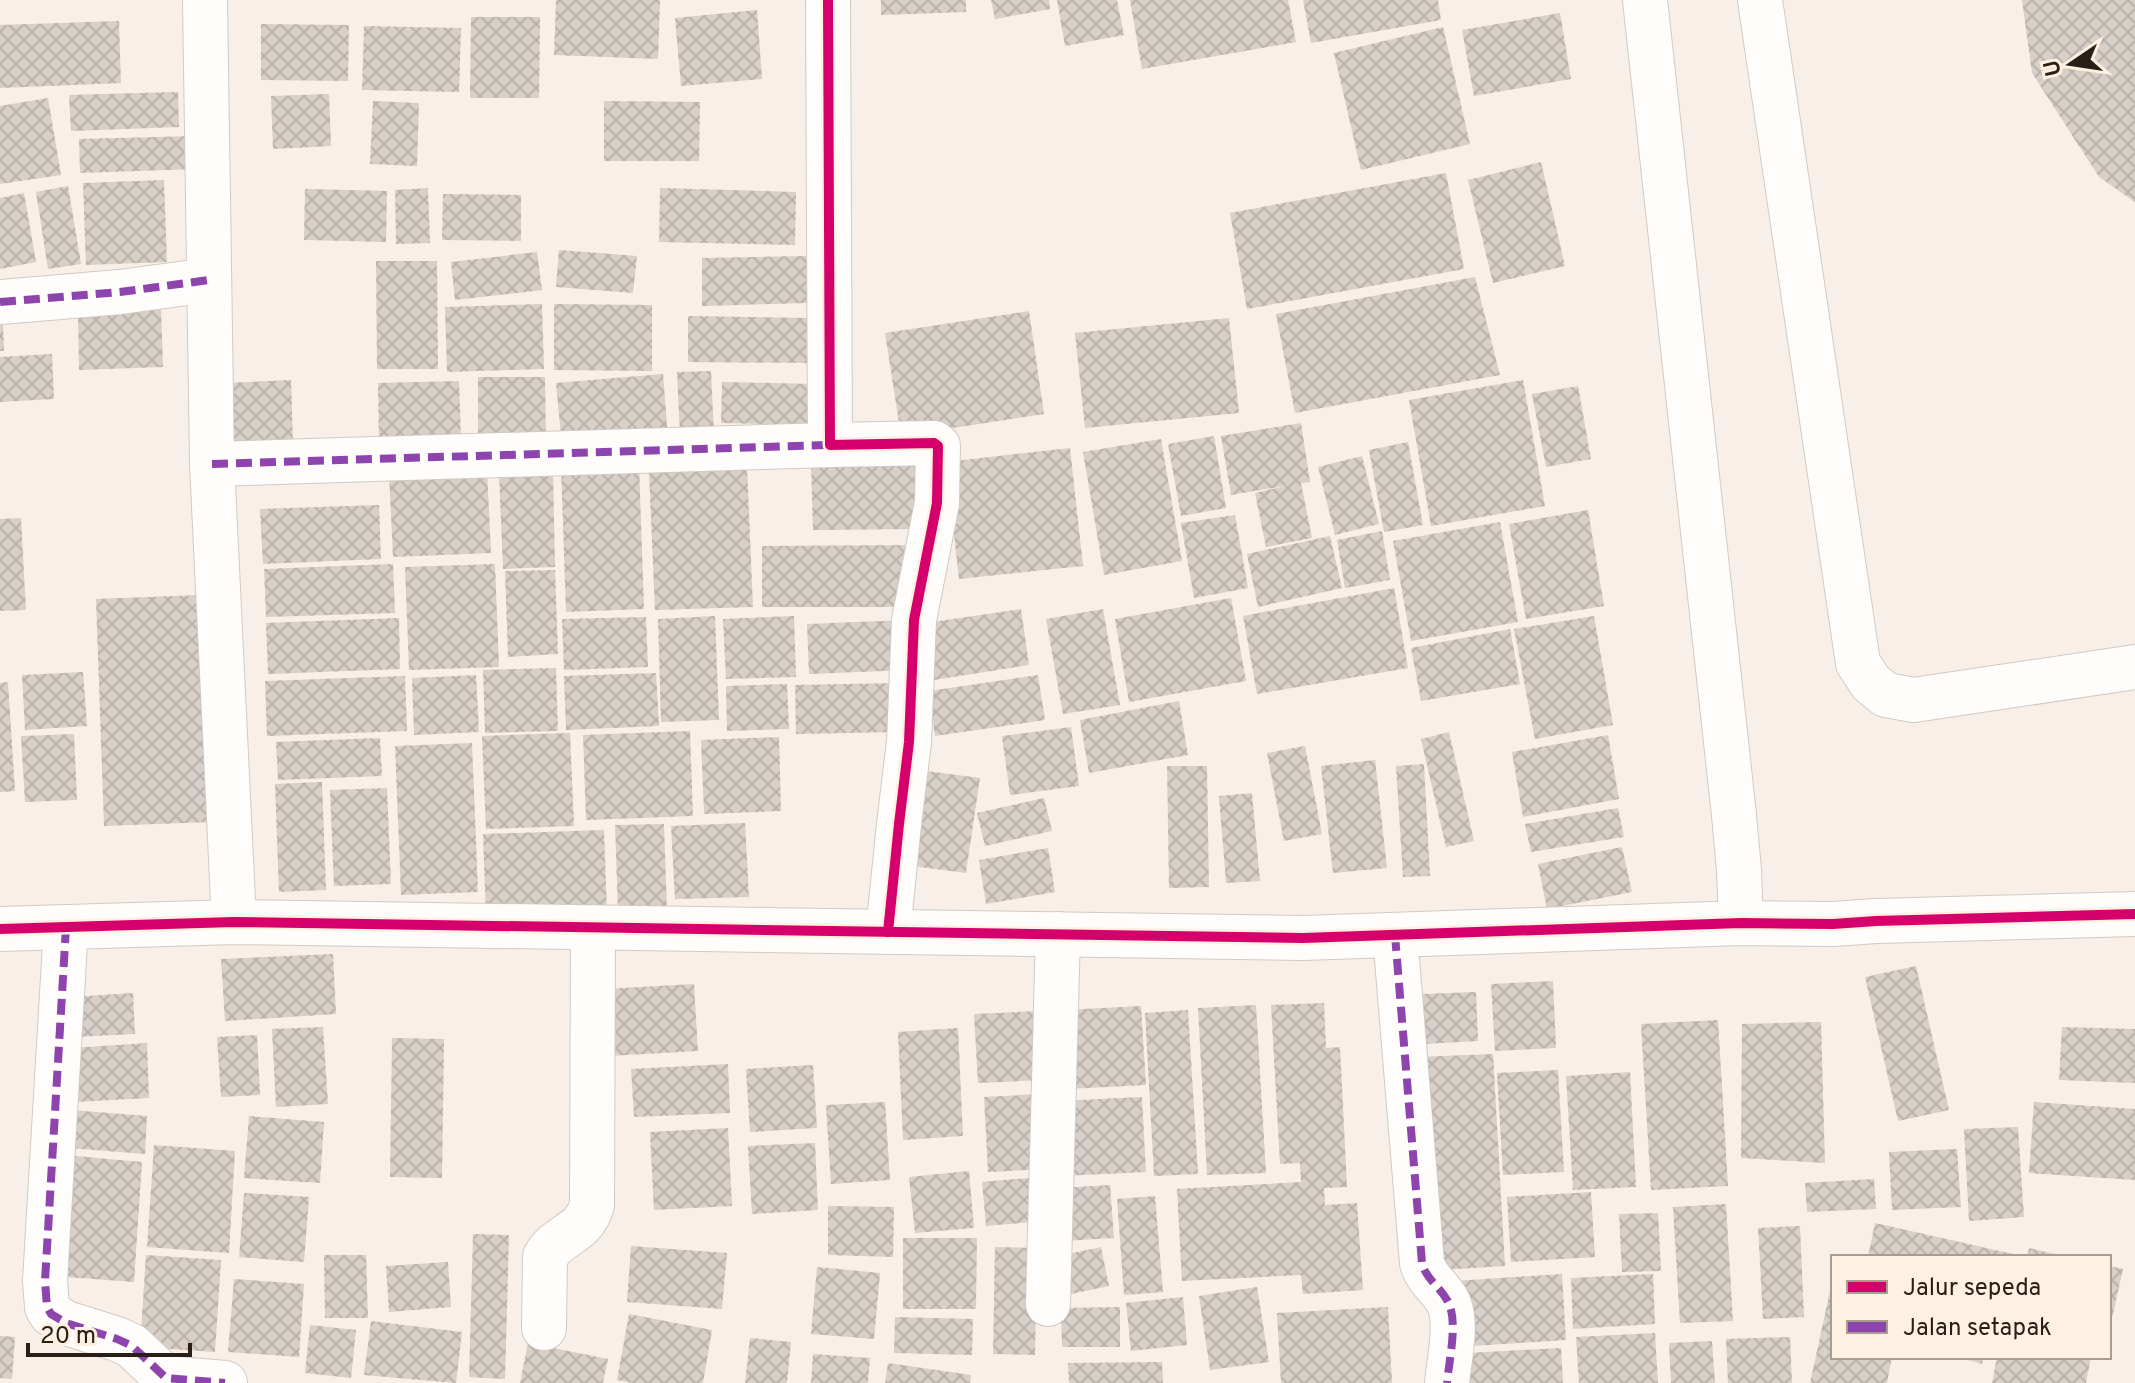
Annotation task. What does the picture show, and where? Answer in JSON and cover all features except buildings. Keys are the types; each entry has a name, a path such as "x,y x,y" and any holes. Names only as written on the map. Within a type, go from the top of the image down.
{"street":[{"path":"205,0 212,464 234,922"},
{"path":"828,0 830,445"},
{"path":"1645,0 1732,799 1741,923"},
{"path":"1760,0 1858,663 1871,683 1886,695 1914,700 2135,667"},
{"path":"0,302 120,292 209,280"},
{"path":"212,464 934,443 938,446 937,503 914,620 909,742 888,932"},
{"path":"0,929 234,922 1303,938 2135,914"},
{"path":"66,927 45,1281 47,1307 51,1314 66,1323 132,1346 166,1378 225,1383"},
{"path":"544,1328 545,1257 549,1250 585,1222 592,1205 593,928"},
{"path":"1048,1304 1058,934"},
{"path":"1395,935 1422,1263 1426,1275 1445,1296 1454,1314 1447,1383"}],"marked path":[{"path":"0,302 120,292 209,280"},
{"path":"212,464 830,445"},
{"path":"66,927 45,1281 47,1307 51,1314 66,1323 132,1346 166,1378 225,1383"},
{"path":"1395,935 1422,1263 1426,1274 1451,1308 1452,1340 1447,1383"}],"cycle path":[{"path":"828,0 830,445 934,443 938,446 937,503 914,620 909,742 888,932"},
{"path":"0,929 234,922 1303,938 2135,914"}]}
